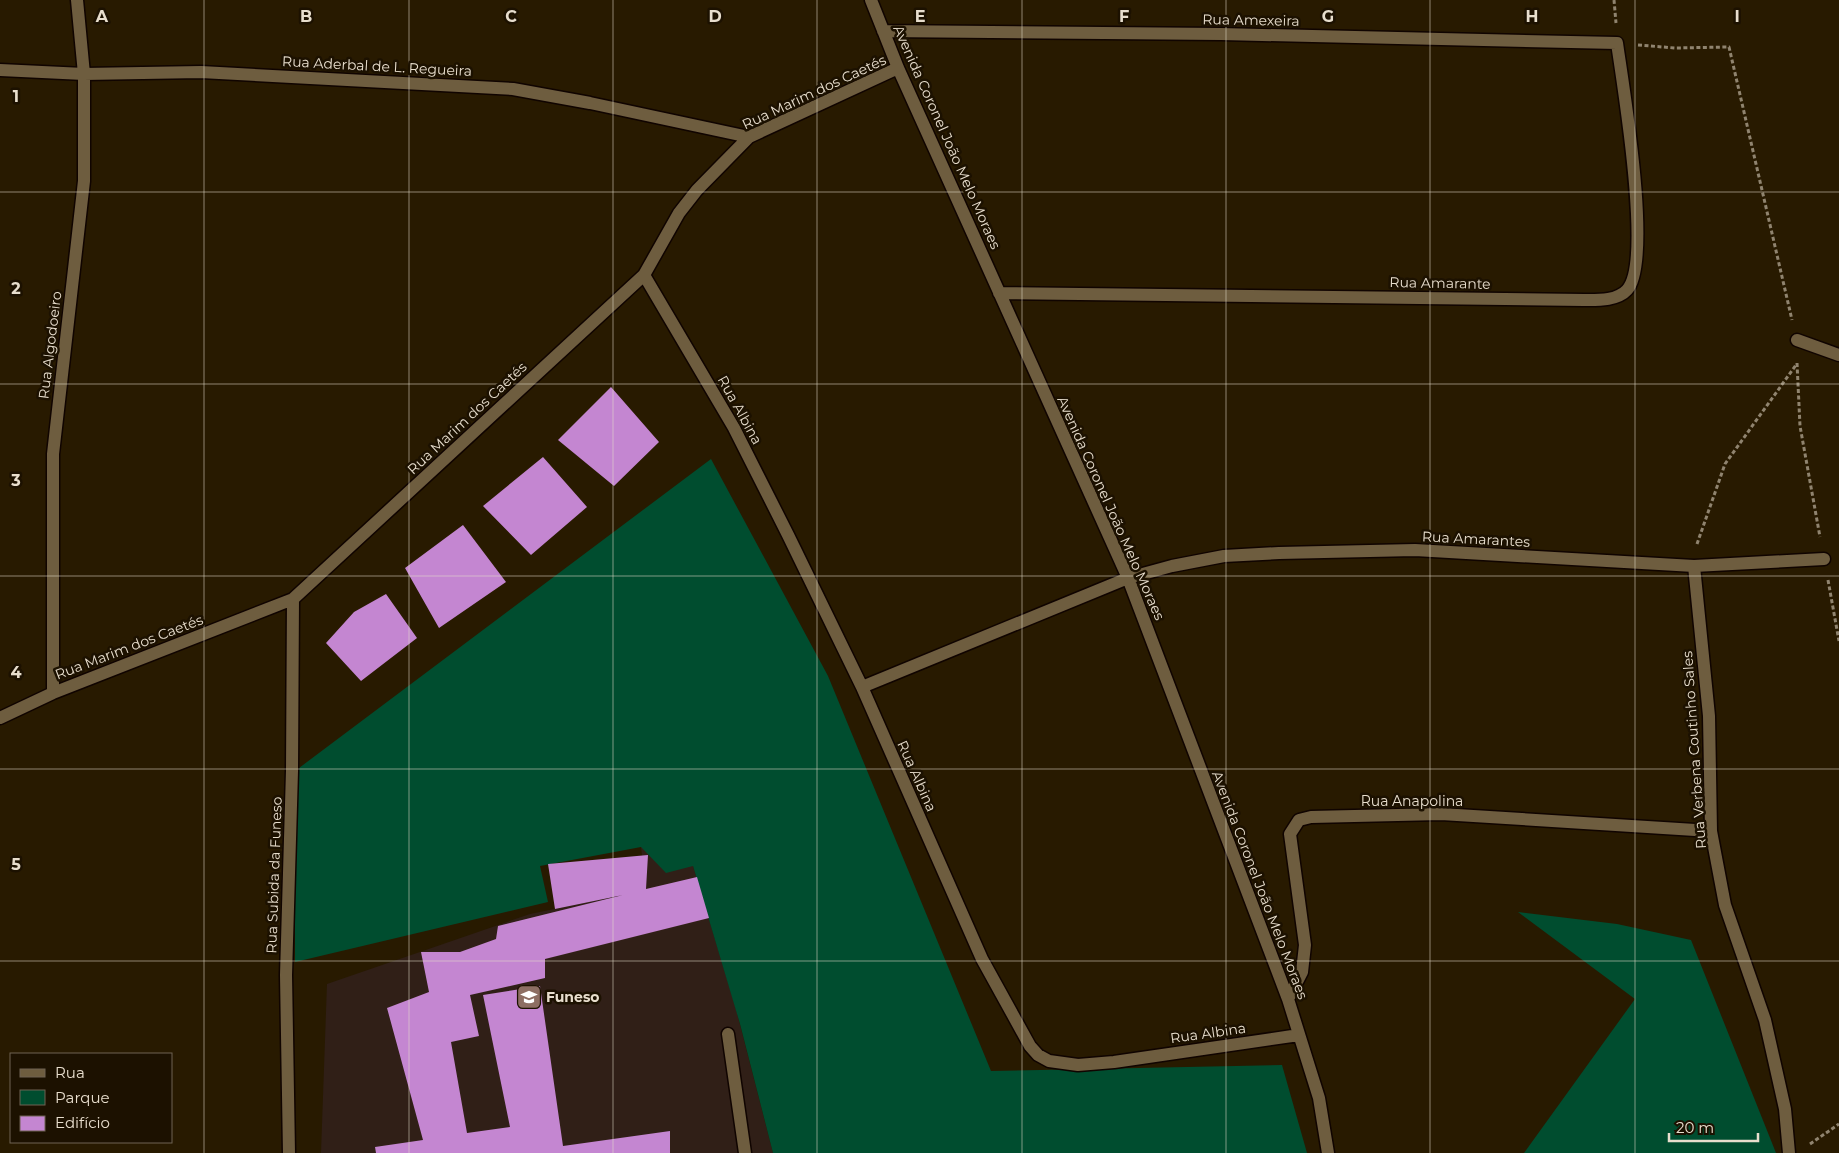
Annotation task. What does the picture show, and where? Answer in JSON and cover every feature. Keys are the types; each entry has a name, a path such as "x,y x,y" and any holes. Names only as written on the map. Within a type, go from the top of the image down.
{"street":[{"name":"Rua Algodoeiro","path":"52,693 53,454 84,181 84,74 77,0"},
{"name":"Avenida Coronel João Melo Moraes","path":"871,0 898,68 1128,578 1288,999 1319,1098 1328,1153"},
{"name":"Rua Amexeira","path":"883,32 1221,34 1617,43"},
{"name":"Rua Amarante","path":"999,293 1584,300 1604,300 1618,296 1626,291 1633,281 1638,243 1634,178 1617,43"},
{"name":"Rua Marim dos Caetés","path":"0,718 52,693 293,599 644,275 679,213 697,190 749,136 898,68"},
{"name":"Rua Aderbal de L. Regueira","path":"0,70 84,74 201,72 513,89 590,102 749,136"},
{"name":"Rua Albina","path":"644,275 734,428 862,687 982,959 1023,1034 1038,1055 1049,1061 1087,1064 1299,1035"},
{"path":"1797,340 1839,355"},
{"name":"Rua Amarantes","path":"862,687 1128,578 1224,556 1396,550 1694,566 1824,559"},
{"name":"Rua Verbena Coutinho Sales","path":"1694,566 1709,716 1711,831 1726,905 1765,1020 1785,1109 1789,1153"},
{"name":"Rua Subida da Funeso","path":"289,1153 286,975 292,771 293,599"},
{"name":"Rua Anapolina","path":"1288,999 1302,972 1305,945 1290,834 1300,820 1311,817 1441,814 1711,831"},
{"path":"728,1034 745,1153"}],"path":[{"path":"1614,0 1617,43 1675,48 1730,47"},
{"path":"1694,566 1693,555 1725,464 1797,365"},
{"path":"1804,1148 1839,1124"}],"shaded area":[{"name":"Funeso","path":"641,847 693,866 736,1009 773,1153 321,1153 327,984 530,914 646,890"}],"green space":[{"path":"711,459 828,676 991,1071 1282,1065 1307,1153 773,1153 740,1024 693,866 666,873 641,847 540,866 548,902 295,962 295,771"},
{"path":"1518,912 1617,924 1691,940 1776,1153 1524,1153 1635,999"}],"building":[{"path":"611,387 659,442 614,486 558,440"},
{"path":"543,457 587,507 531,555 483,506"},
{"path":"463,525 506,582 439,628 405,568"},
{"path":"386,594 417,638 361,681 326,643 354,612"},
{"path":"648,855 646,889 697,877 709,918 545,959 545,978 470,995 479,1036 451,1042 467,1133 510,1127 483,995 540,986 563,1146 670,1131 670,1153 376,1153 375,1147 423,1140 387,1008 429,992 421,952 460,952 496,939 498,926 623,895 555,909 548,864"}],"place":[{"name":"Funeso","path":"529,997"}]}
